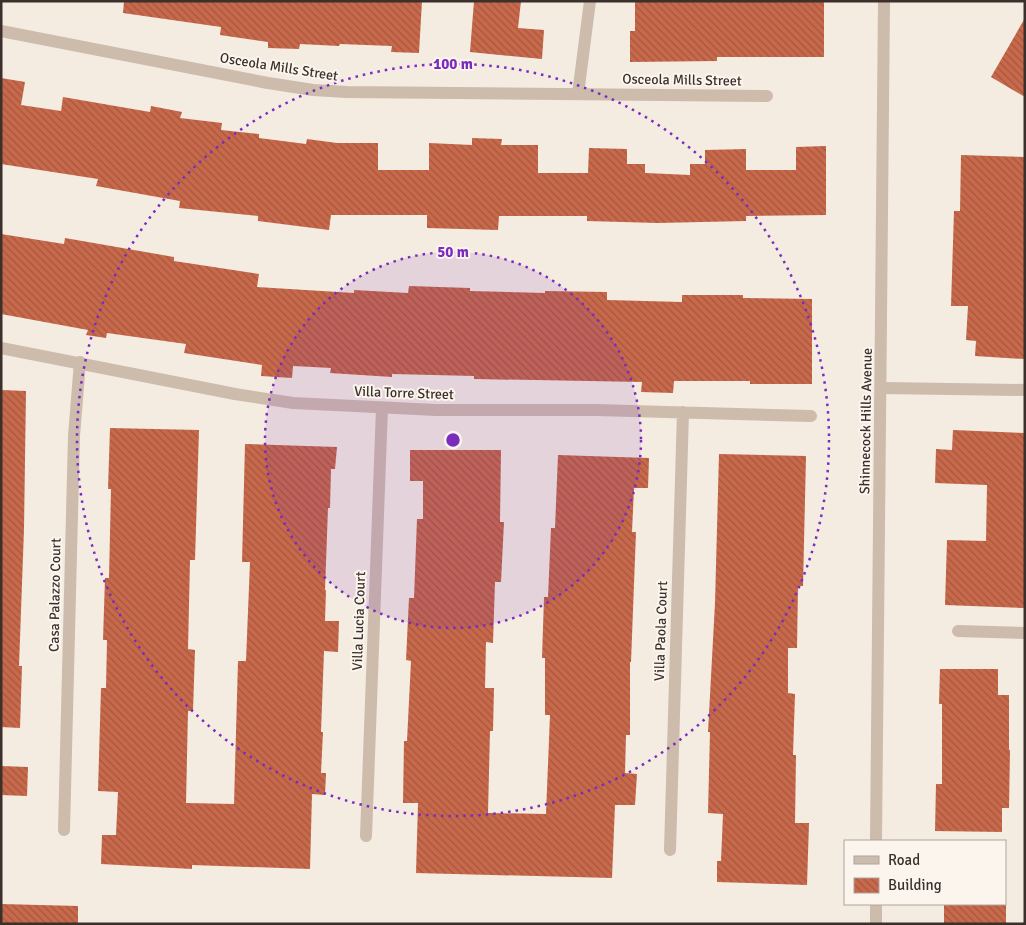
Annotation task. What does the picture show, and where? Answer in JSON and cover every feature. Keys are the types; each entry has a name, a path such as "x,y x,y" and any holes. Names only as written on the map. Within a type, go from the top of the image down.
{"street":[{"path":"578,94 590,1"},
{"name":"Shinnecock Hills Avenue","path":"876,840 882,388 884,1"},
{"name":"Osceola Mills Street","path":"1,31 313,90 346,92 767,96"},
{"name":"Villa Torre Street","path":"1,348 80,362 235,394 293,403 382,408 683,412 811,416"},
{"name":"Casa Palazzo Court","path":"64,830 74,436 80,362"},
{"path":"882,388 1025,390"},
{"name":"Villa Lucia Court","path":"366,836 382,408"},
{"name":"Villa Paola Court","path":"670,850 683,412"},
{"path":"958,631 1025,633"},
{"path":"876,905 876,924"}],"building":[{"path":"124,1 422,1 419,53 391,52 392,46 340,44 339,46 300,44 299,49 268,48 268,42 220,35 221,27 123,13"},
{"path":"474,1 521,1 518,28 544,30 542,59 470,52"},
{"path":"635,1 824,1 824,57 717,57 717,61 630,62 630,31 635,31"},
{"path":"1025,18 1025,97 991,77"},
{"path":"1,78 25,82 21,105 61,111 63,97 150,112 151,106 182,112 180,118 222,123 221,130 259,134 259,138 306,144 307,139 337,143 378,143 378,170 429,170 429,143 472,145 472,138 502,139 501,145 538,145 538,173 588,173 589,148 627,149 627,164 645,164 645,173 690,175 690,164 705,164 705,150 746,149 746,170 796,170 796,147 826,146 826,215 746,216 746,221 658,223 587,221 587,216 499,216 498,230 427,228 427,215 331,215 329,230 258,221 258,216 179,208 180,201 96,186 98,179 1,164"},
{"path":"961,155 1025,157 1024,359 975,356 976,341 966,340 968,306 951,306 954,211 960,211"},
{"path":"1,234 64,244 65,238 174,257 174,261 259,274 257,287 354,293 354,290 408,293 409,286 470,288 470,291 607,292 607,300 682,302 682,295 743,295 743,298 812,299 812,384 750,384 750,381 674,381 673,393 641,392 642,382 474,379 474,376 392,374 392,377 330,373 331,368 293,366 292,378 261,376 262,365 184,353 186,344 107,333 106,338 86,335 88,330 1,314"},
{"path":"1,390 26,391 24,529 19,666 22,666 20,728 1,727"},
{"path":"110,428 199,430 195,560 190,560 188,649 195,650 193,711 188,711 186,803 234,804 238,661 246,661 250,562 242,562 245,444 337,447 335,469 331,469 330,508 328,508 325,621 339,621 338,652 324,651 321,773 326,773 325,795 312,794 310,869 192,865 192,869 101,864 102,835 116,835 118,792 98,791 101,688 106,688 107,640 103,640 105,578 109,578 111,489 108,489"},
{"path":"953,430 1025,433 1025,608 945,605 947,540 986,541 987,485 935,483 936,449 952,450"},
{"path":"410,450 501,450 500,522 504,522 501,582 495,582 493,643 486,642 485,688 494,688 493,731 490,731 488,813 546,814 550,715 545,715 545,658 542,658 544,597 548,597 551,528 555,528 558,455 649,458 648,488 634,488 632,532 636,532 630,662 630,735 626,735 625,773 637,774 635,805 615,805 612,878 416,873 418,803 403,803 404,741 407,741 411,661 406,660 409,598 414,598 417,519 423,519 423,481 410,481"},
{"path":"719,454 806,456 803,586 798,586 797,648 788,648 788,693 795,694 793,755 796,755 795,823 809,823 807,885 717,882 717,861 721,861 723,814 708,813 710,732 708,732 715,603"},
{"path":"940,669 998,669 998,695 1009,695 1009,808 1002,808 1002,832 935,831 936,784 942,784 942,704 939,704"},
{"path":"1,766 28,767 27,796 1,795"},
{"path":"1,904 78,906 78,924 1,924"},
{"path":"944,905 1006,905 1006,924 944,924"}]}
